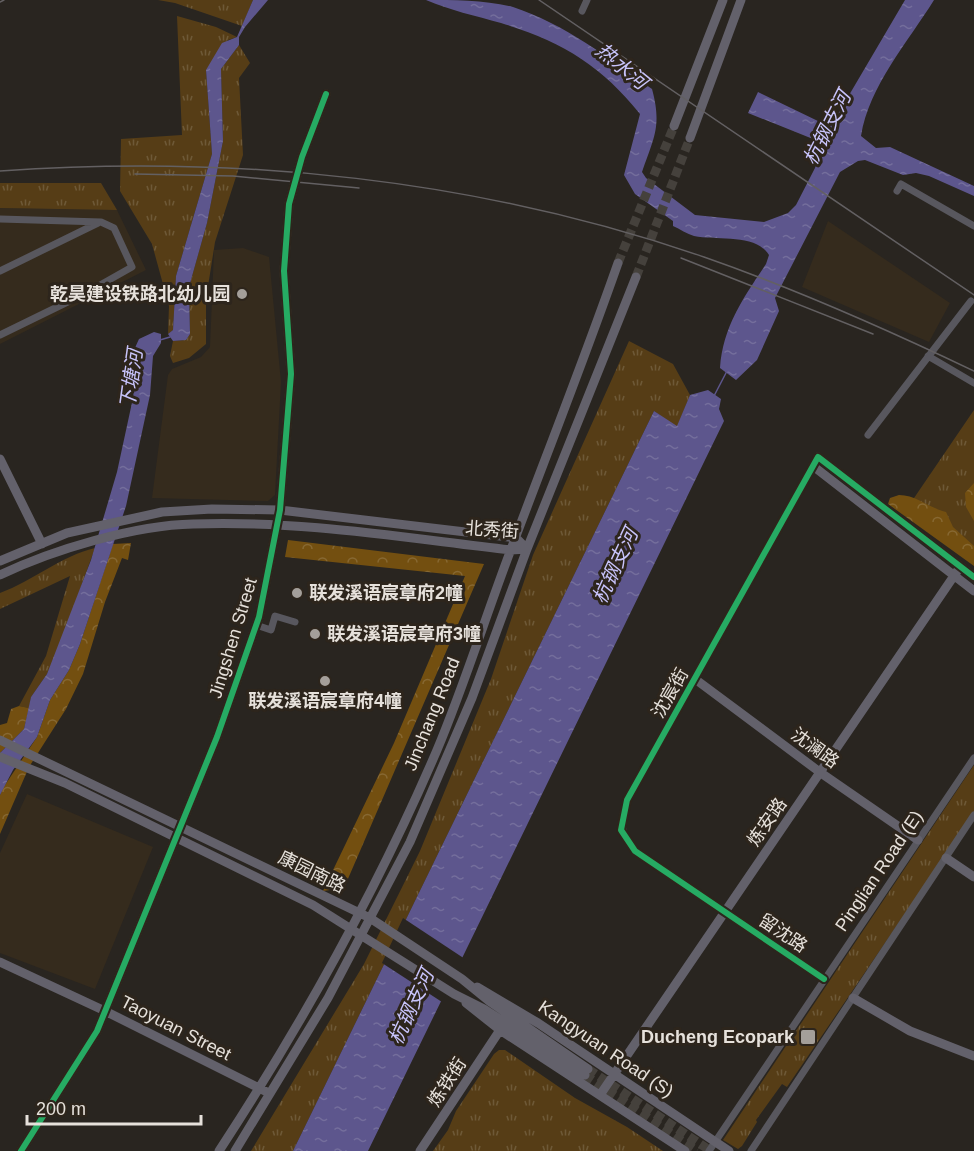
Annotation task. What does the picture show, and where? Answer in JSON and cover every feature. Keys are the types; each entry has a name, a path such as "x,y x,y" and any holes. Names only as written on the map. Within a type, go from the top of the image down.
{"main road":[{"path":"674,126 723,0"},
{"path":"690,138 741,0"},
{"name":"Jingshen Street","path":"21,1151 89,1047 176,839 238,681 256,625 280,510 291,374 285,238 292,187 326,94"},
{"name":"Jinchang Road","path":"219,1151 260,1089 352,928 398,836 437,750 572,394 618,263"},
{"name":"Jinchang Road","path":"235,1151 271,1094 397,869 438,779 636,277"},
{"path":"0,459 42,544 0,561"},
{"path":"816,461 974,577"},
{"path":"816,461 974,591"},
{"name":"北秀街","path":"42,544 67,533 162,512 280,510 516,538 527,549"},
{"name":"北秀街","path":"0,575 65,547 191,524 277,524 511,550 527,549"},
{"name":"炼安路","path":"600,1095 960,567"},
{"name":"沈澜路","path":"695,679 821,773 918,840"},
{"name":"康园南路","path":"0,740 370,918 462,979 489,1002 586,1072 484,1009 454,994 312,905 38,771 0,757"},
{"path":"946,858 974,878"},
{"name":"Taoyuan Street","path":"0,962 105,1011 271,1094"},
{"name":"Kangyuan Road (S)","path":"462,979 494,995 729,1151"},
{"path":"454,994 500,1030 685,1151"},
{"path":"853,998 910,1031 974,1056"},
{"name":"炼铁街","path":"420,1151 500,1030"}],"street":[{"path":"582,11 587,0"},
{"path":"897,191 901,184 974,226"},
{"path":"0,219 101,222 114,228 132,267 86,293 0,335"},
{"path":"0,272 101,222"},
{"path":"868,435 971,301"},
{"path":"927,356 974,383"},
{"name":"沈宸街","path":"724,912 635,851 621,830 627,800 816,461"},
{"path":"256,625 271,630 275,616 295,622"},
{"name":"Pinglian Road (E)","path":"709,1151 974,758"},
{"path":"750,1151 974,815"},
{"name":"留沈路","path":"724,912 824,979"}],"shaded area":[{"path":"0,208 117,210 146,270 0,344"},
{"path":"828,221 950,303 929,342 802,287"},
{"path":"243,248 269,257 281,382 275,495 268,501 152,498 168,375 172,369 201,357 210,347 214,250"},
{"path":"27,794 153,847 95,989 0,953 0,853"}],"green space":[{"path":"158,0 253,0 242,26 175,3"},
{"path":"177,16 216,27 237,37 228,40 206,70 212,154 176,276 173,330 168,334 169,306 152,244 120,191 121,139 182,135"},
{"path":"239,45 250,63 239,78 243,155 215,242 206,299 206,344 189,358 173,363 170,356 173,341 186,340 190,334 189,287 207,223 223,141 221,69"},
{"path":"0,183 101,183 117,210 0,208"},
{"path":"629,341 673,364 690,395 677,427 654,411 293,1151 251,1151 364,964 420,851 491,679 533,555"},
{"path":"974,410 974,547 912,501"},
{"path":"974,483 974,521 966,507 965,493"},
{"path":"899,495 911,497 946,512 953,527 974,546 974,566 888,504 890,498"},
{"path":"288,540 484,564 344,888 323,891 394,743 465,576 285,557"},
{"path":"131,543 128,560 122,558 105,602 83,674 66,709 29,767 0,834 0,795 3,788 37,737 50,700 69,670 80,644 113,544"},
{"path":"95,548 47,674 31,697 29,708 19,706 46,656 70,576 0,609 0,593 70,557"},
{"path":"19,706 29,708 24,729 0,753 0,725 7,723 11,709"},
{"name":"Ducheng Ecopark","path":"974,765 974,812 787,1087 782,1084 756,1120 757,1122 742,1146 738,1149 723,1140"},
{"path":"499,1050 505,1050 575,1098 627,1127 663,1151 433,1151 448,1130 456,1111"}],"water":[{"path":"253,0 268,0 245,27 239,37 239,45 221,69 223,141 207,223 189,287 190,334 186,340 173,341 168,334 173,330 176,276 212,154 206,70 222,43 237,37"},
{"path":"426,0 459,0 513,7 532,14 586,43 652,89 656,122 653,140 642,172 646,178 695,215 764,222 788,213 796,205 815,168 819,152 813,139 748,113 758,92 820,122 835,119 905,0 934,0 881,82 865,118 861,136 876,148 890,147 974,186 974,196 929,176 916,173 903,175 865,160 858,161 840,172 775,298 779,311 757,360 736,380 720,368 725,339 736,313 766,264 769,255 755,243 689,234 673,226 673,221 635,194 624,175 640,114 595,68 543,38"},
{"path":"154,332 161,334 161,343 153,356 150,395 126,506 80,644 69,670 50,700 37,737 13,770 0,795 0,753 24,729 31,697 47,674 91,560 117,472 133,398 136,369 134,350 139,339"},
{"path":"708,390 721,399 719,409 724,421 368,1151 293,1151 654,411 677,426 690,395"}],"pier":[{"path":"403,918 465,959 442,1002 382,963"}],"waterway":[{"name":"下塘河","path":"160,340 170,337"},
{"name":"杭钢支河","path":"714,396 727,371"}],"tunnel":[{"path":"618,263 674,126"},
{"path":"636,277 690,138"},
{"path":"588,1069 711,1151"},
{"path":"585,1075 697,1151"}],"railway":[{"path":"0,2 4,0"},
{"path":"539,0 974,295"},
{"path":"0,171 178,166 267,170 356,178 444,191 532,208 619,230 738,269 840,310 974,371"},
{"path":"135,174 233,176 359,188"},
{"path":"681,258 873,334"}],"cycle path":[{"path":"21,1151 97,1031 217,737 259,617 280,510 291,374 284,271 289,204 302,157 326,94"},
{"path":"824,979 635,851 621,830 627,800 818,457 974,577"}],"place":[{"name":"乾昊建设铁路北幼儿园","path":"242,294"},
{"name":"联发溪语宸章府2幢","path":"297,593"},
{"name":"联发溪语宸章府3幢","path":"315,634"},
{"name":"联发溪语宸章府4幢","path":"325,681"},
{"name":"Ducheng Ecopark","path":"808,1037"}],"water label":[{"name":"热水河","path":"622,66"}]}
